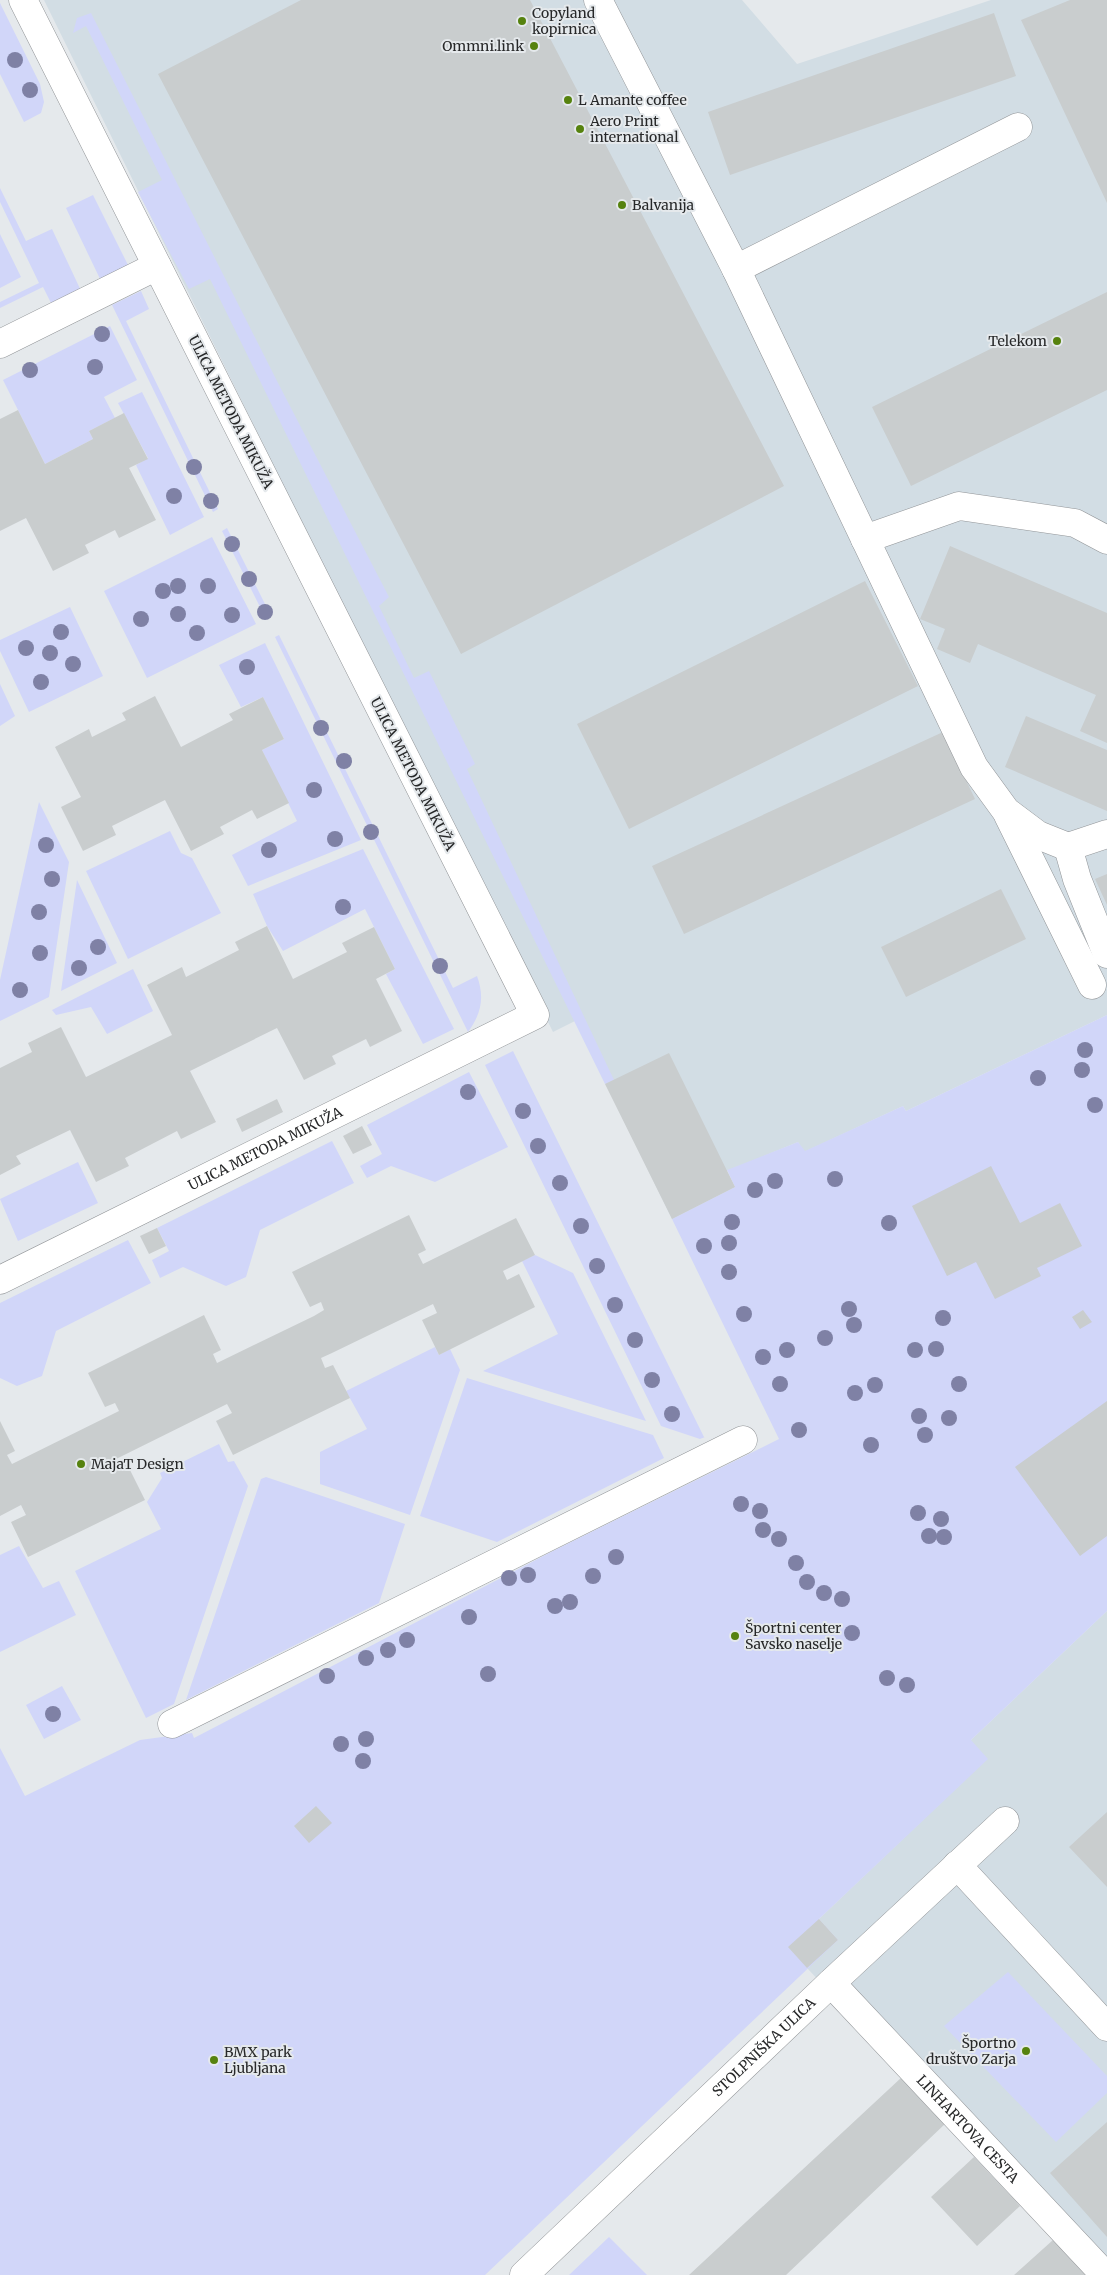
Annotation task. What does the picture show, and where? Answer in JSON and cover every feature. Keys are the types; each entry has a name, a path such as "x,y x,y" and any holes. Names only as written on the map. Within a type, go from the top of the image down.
{"street":[{"name":"ULICA METODA MIKUŽA","path":"0,1280 535,1015 23,0"},
{"path":"598,0 736,269 974,766 1006,812 1092,985"},
{"path":"736,269 1018,127"},
{"path":"0,344 157,266"},
{"path":"865,539 959,506 1076,523 1107,540"},
{"path":"1006,812 1038,835 1068,847 1107,834"},
{"path":"1068,847 1077,879 1107,954"},
{"path":"172,1724 743,1440"},
{"name":"STOLPNIŠKA ULICA","path":"524,2275 831,1983 1005,1821"},
{"path":"957,1865 1107,2027"},
{"name":"LINHARTOVA CESTA","path":"831,1983 1105,2275"}],"shaded area":[{"path":"44,0 742,0 797,64 991,0 1107,0 1107,1015 906,1111 903,1106 804,1152 798,1142 727,1171 735,1187 672,1219 575,1021 553,1032"},
{"path":"0,3 40,84 44,102 41,113 24,122 0,74"},
{"path":"91,13 278,383 389,597 379,606 414,678 429,671 475,764 467,769 614,1080 605,1084 210,279 189,289 138,192 162,180 86,26 73,33 77,18"},
{"path":"0,188 26,241 52,229 83,295 54,309 43,287 0,308 0,302 39,283 0,202"},
{"path":"93,195 130,269 102,283 66,208"},
{"path":"0,234 21,277 0,288"},
{"path":"141,291 149,309 126,321 218,509 213,512 112,305"},
{"path":"110,326 137,380 104,397 115,418 89,431 93,439 45,464 3,380"},
{"path":"142,392 204,517 170,535 136,465 148,458 118,403"},
{"path":"227,528 271,616 266,619 222,531"},
{"path":"212,537 256,624 147,678 104,591"},
{"path":"70,607 103,676 29,712 0,651 0,640"},
{"path":"279,635 453,988 477,976 481,991 480,1006 476,1019 468,1032 275,637"},
{"path":"265,643 361,840 248,886 232,855 297,821 262,750 284,739 263,697 241,707 219,665"},
{"path":"0,684 15,716 0,726"},
{"path":"39,802 69,862 49,997 0,1021 0,980"},
{"path":"170,831 181,853 192,858 221,913 128,959 86,871"},
{"path":"363,849 454,1029 423,1044 386,974 395,969 365,909 283,951 267,926 253,894"},
{"path":"77,880 117,963 61,991"},
{"path":"133,969 153,1011 107,1034 91,1007 56,1015 52,1010"},
{"name":"Športni center Savsko naselje","path":"1107,1015 1107,1611 971,1740 988,1759 819,1919 838,1940 485,2275 0,2275 0,1748 25,1796 140,1740 192,1733 194,1738 551,1552 779,1439 672,1219 735,1187 727,1170 798,1142 805,1151 903,1106 906,1111"},
{"path":"513,1051 705,1437 700,1439 661,1426 485,1065"},
{"path":"469,1072 508,1147 435,1182 391,1166 367,1178 360,1166 382,1154 367,1125"},
{"path":"332,1141 354,1183 260,1230 246,1277 226,1286 183,1267 160,1278 152,1260 169,1251 157,1228"},
{"path":"78,1162 98,1203 18,1241 0,1199"},
{"path":"128,1240 151,1283 56,1331 42,1376 17,1386 0,1378 0,1303"},
{"path":"535,1255 573,1273 646,1421 483,1371 558,1334 522,1261"},
{"path":"435,1347 439,1355 450,1349 460,1370 410,1515 320,1484 320,1452 367,1429 346,1391"},
{"path":"467,1378 653,1435 664,1458 497,1542 420,1516"},
{"path":"219,1444 228,1462 234,1461 248,1486 174,1704 146,1718 75,1571 161,1529 147,1502 162,1478 160,1473"},
{"path":"266,1477 405,1524 379,1603 186,1700 261,1479"},
{"path":"19,1546 43,1588 59,1581 76,1615 0,1652 0,1555"},
{"path":"1107,1611 1107,2275 1097,2275 807,1968 838,1940 819,1919 987,1759 970,1741"},
{"path":"62,1686 81,1720 44,1739 26,1705"},
{"name":"Športno društvo Zarja","path":"1008,1972 1107,2076 1107,2093 1056,2142 944,2026"},
{"path":"609,2237 647,2275 569,2275"}],"building":[{"path":"301,0 530,0 784,486 461,654 158,74"},
{"path":"1070,0 1107,0 1107,203 1021,20"},
{"path":"994,13 1016,76 730,175 708,112"},
{"name":"Telekom","path":"1107,292 1107,390 911,486 872,407"},
{"path":"18,410 45,464 93,439 89,431 124,413 148,459 129,468 156,520 119,538 115,530 85,545 89,553 53,571 26,518 0,531 0,419"},
{"path":"950,546 1107,613 1107,743 1080,731 1096,695 978,644 970,663 937,649 945,629 920,619"},
{"path":"865,581 918,686 629,829 577,724"},
{"path":"155,696 181,747 233,720 229,714 263,697 284,739 262,750 289,803 257,819 252,810 220,827 224,834 191,851 165,800 112,826 116,835 83,851 61,807 81,797 55,747 89,729 92,737 126,720 122,713"},
{"path":"1026,716 1107,750 1107,811 1005,767"},
{"path":"943,732 975,799 684,934 652,866"},
{"path":"1107,874 1107,905 1095,879"},
{"path":"1001,889 1026,939 906,997 881,947"},
{"path":"267,926 293,979 347,952 342,943 374,927 395,969 376,979 402,1031 370,1047 366,1039 332,1056 336,1064 304,1080 277,1028 190,1071 216,1122 181,1139 177,1131 125,1158 129,1166 96,1182 70,1130 16,1156 21,1164 0,1175 0,1068 32,1052 28,1043 61,1027 86,1077 172,1035 147,985 182,967 186,977 239,950 235,942"},
{"path":"669,1053 735,1187 672,1219 605,1084"},
{"path":"277,1099 283,1112 242,1132 236,1119"},
{"path":"362,1126 372,1145 353,1154 343,1136"},
{"path":"991,1166 1020,1223 1060,1203 1082,1246 1037,1268 1041,1276 995,1299 976,1262 947,1276 912,1206"},
{"path":"409,1215 426,1250 418,1254 423,1264 516,1218 535,1255 503,1271 507,1280 519,1274 535,1307 439,1355 422,1320 437,1313 433,1304 321,1358 325,1368 333,1365 350,1398 233,1455 216,1421 232,1413 227,1404 110,1462 114,1470 127,1464 145,1500 28,1557 11,1522 26,1515 21,1505 0,1516 0,1421 15,1451 7,1455 12,1464 119,1411 115,1403 105,1407 88,1373 204,1315 221,1350 213,1354 217,1363 314,1316 324,1310 321,1302 310,1307 292,1272"},
{"path":"157,1228 166,1246 149,1254 140,1236"},
{"path":"1083,1310 1092,1322 1080,1329 1072,1317"},
{"path":"1107,1401 1107,1536 1080,1556 1015,1467"},
{"path":"316,1806 332,1823 309,1843 294,1826"},
{"path":"1107,1812 1107,1887 1069,1847"},
{"path":"819,1919 838,1940 807,1968 788,1947"},
{"path":"902,2077 946,2123 786,2275 689,2275"},
{"path":"1107,2122 1107,2237 1050,2173"},
{"path":"974,2157 1020,2206 977,2246 931,2197"},
{"path":"1053,2240 1086,2275 1014,2275"}],"place":[{"name":"Copyland kopirnica","path":"522,21"},
{"name":"Ommni.link","path":"534,46"},
{"name":"L Amante coffee","path":"568,100"},
{"name":"Aero Print international","path":"580,129"},
{"name":"Balvanija","path":"622,205"},
{"name":"Telekom","path":"1057,341"},
{"name":"MajaT Design","path":"81,1464"},
{"name":"Športni center Savsko naselje","path":"735,1636"},
{"name":"Športno društvo Zarja","path":"1026,2051"},
{"name":"BMX park Ljubljana","path":"214,2060"}]}
